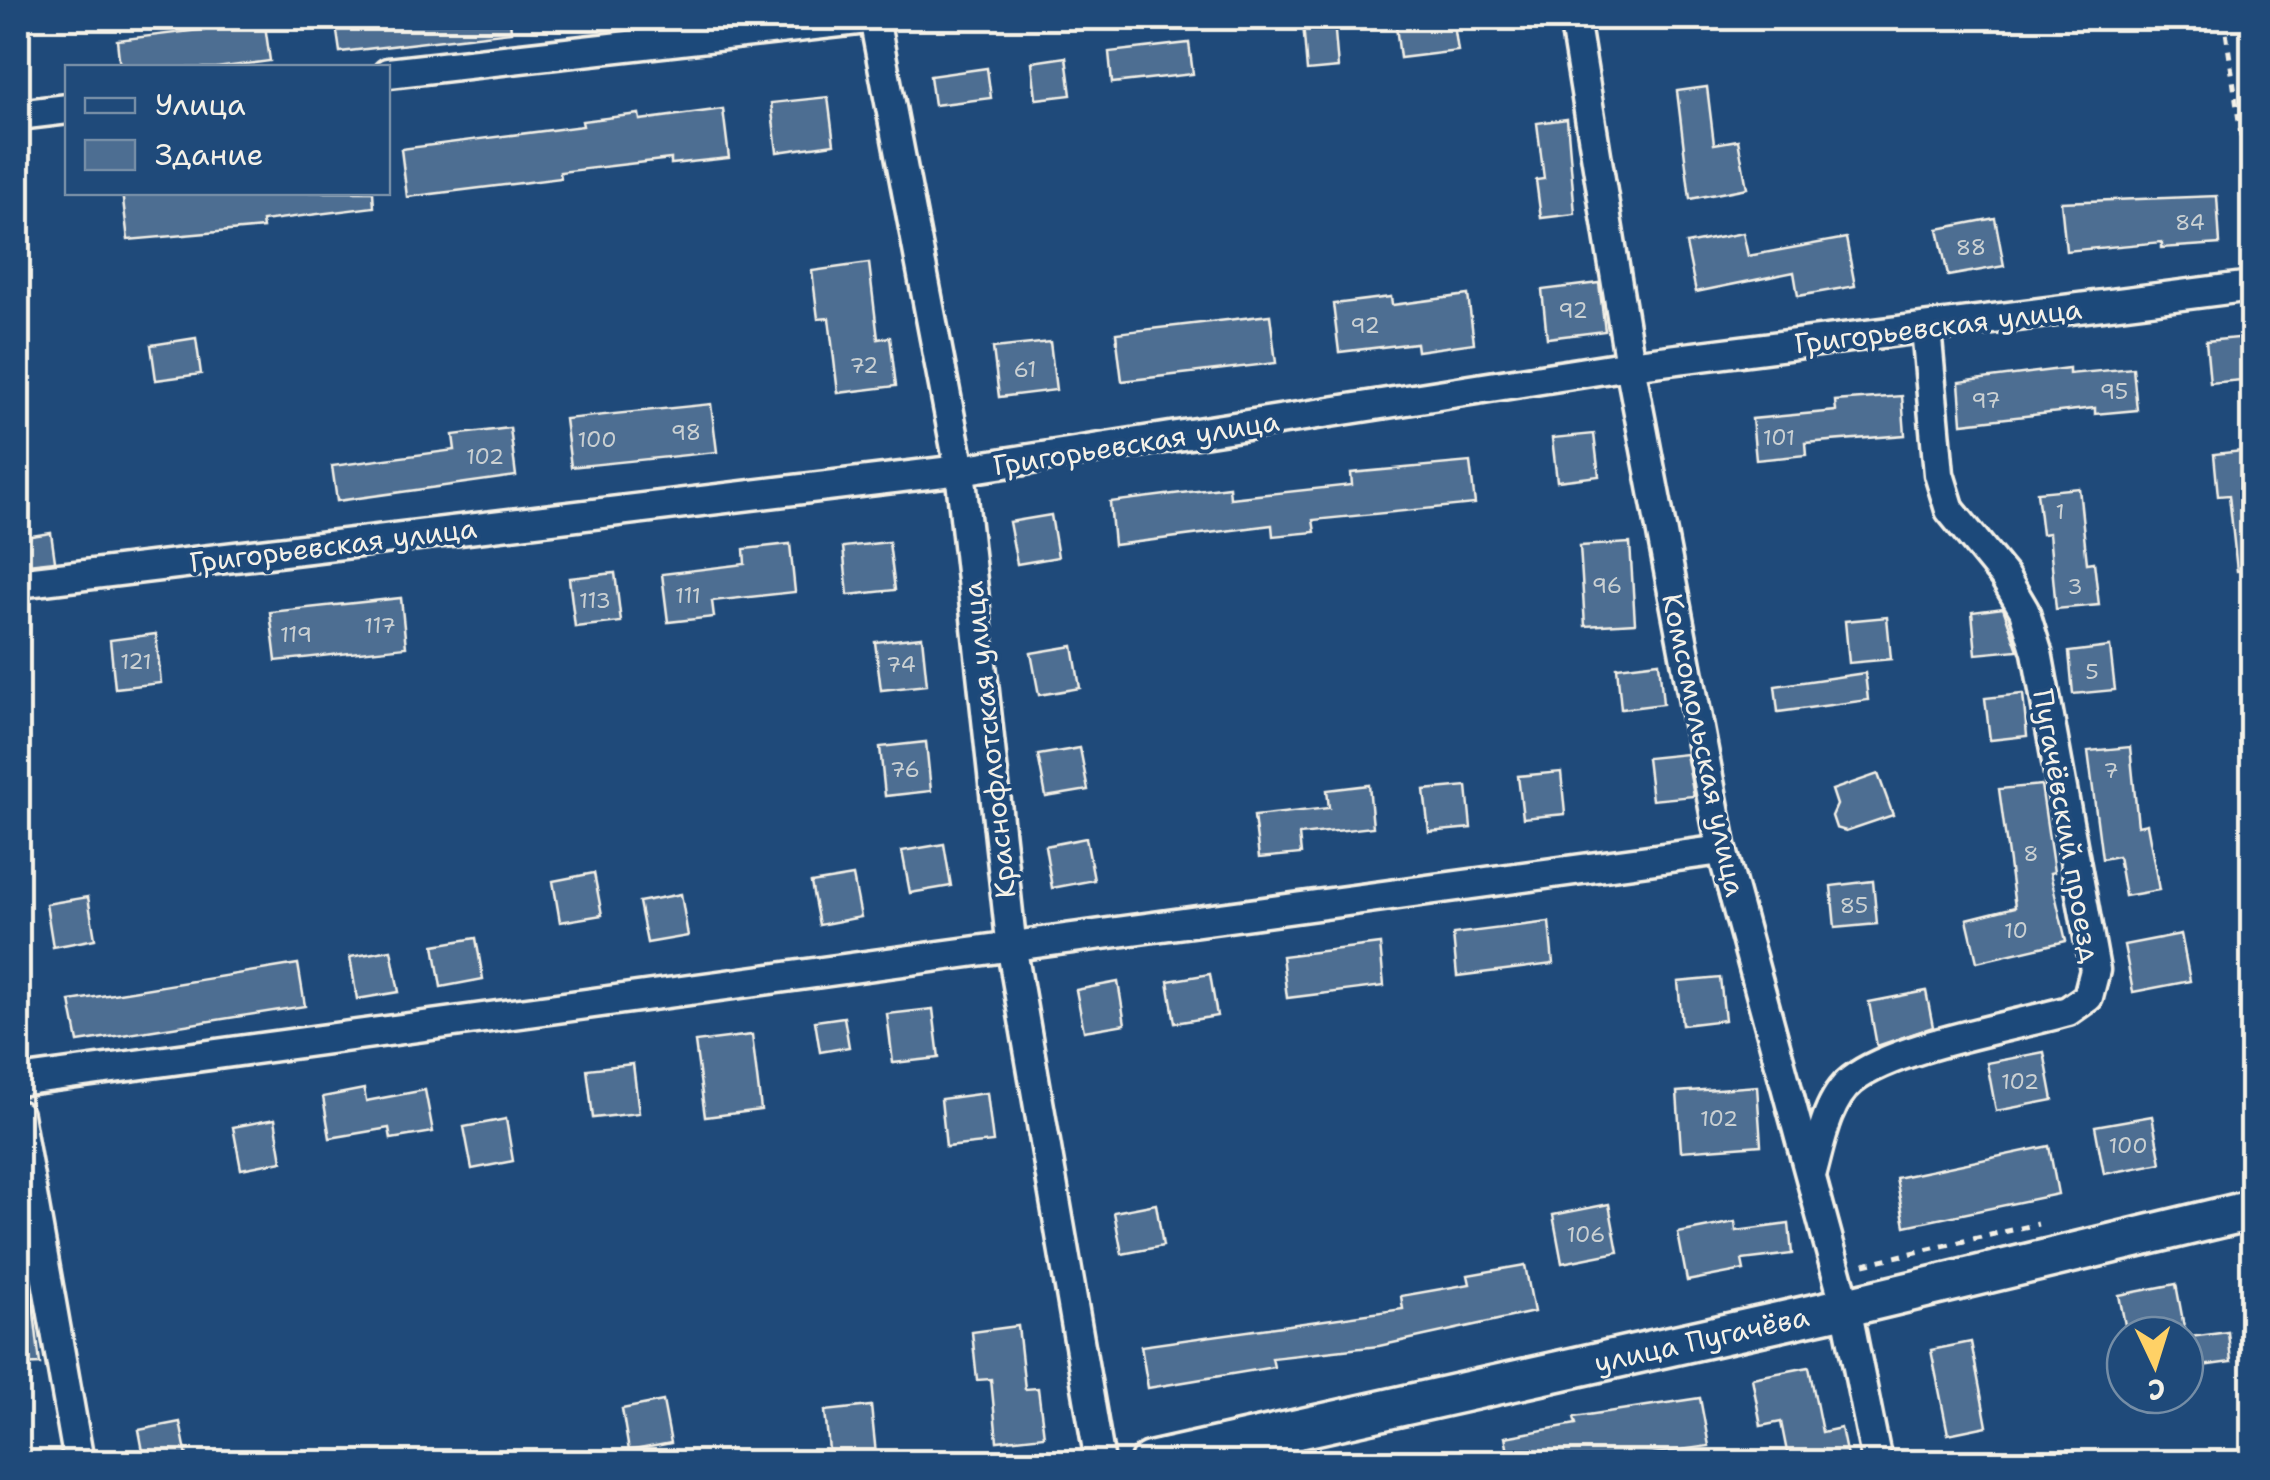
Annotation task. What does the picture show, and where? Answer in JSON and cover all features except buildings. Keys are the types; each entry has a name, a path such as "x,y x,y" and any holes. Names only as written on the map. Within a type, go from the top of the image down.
{"main road":[{"name":"улица Пугачёва","path":"1150,1462 1846,1307 2252,1210"}],"street":[{"path":"390,73 875,18"},
{"name":"Краснофлотская улица","path":"875,18 960,470 1012,950 1100,1462"},
{"name":"Комсомольская улица","path":"1574,18 1630,365 1722,850 1846,1307 1877,1462"},
{"path":"18,115 65,109"},
{"name":"Григорьевская улица","path":"18,583 960,470 1630,365 2252,286"},
{"name":"Пугачёвский проезд","path":"1811,1174 1826,1121 1850,1082 1885,1062 2068,1011 2088,997 2095,970 2037,652 2024,610 2004,576 1950,510 1939,474 1926,328"},
{"path":"18,1080 1012,950 1722,850"},
{"path":"18,1116 79,1462"}],"path":[{"path":"2224,18 2252,210"}]}
